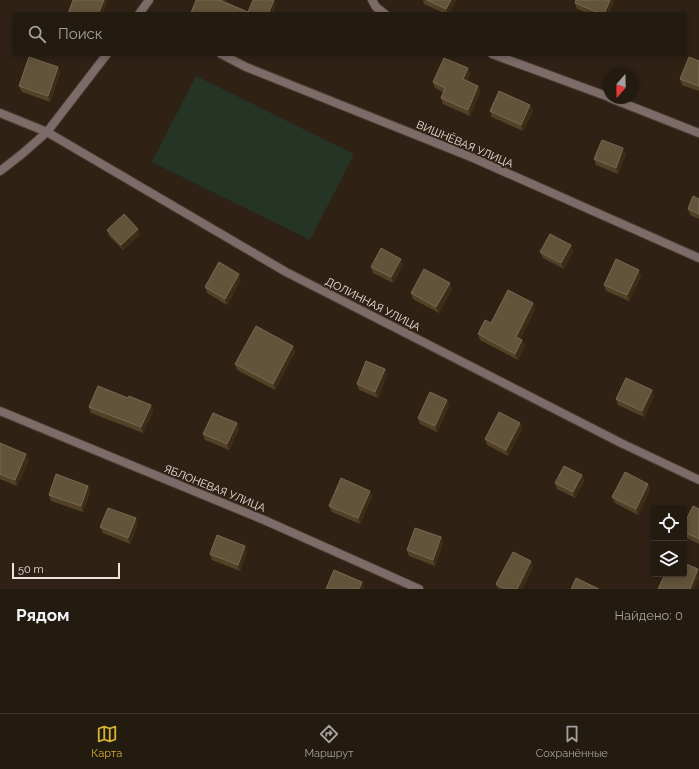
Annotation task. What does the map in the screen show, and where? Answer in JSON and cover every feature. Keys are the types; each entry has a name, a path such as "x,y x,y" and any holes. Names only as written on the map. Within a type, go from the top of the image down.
{"street":[{"path":"142,12 149,0"},
{"path":"372,0 376,8 381,12"},
{"path":"0,171 47,132 105,56"},
{"name":"ВИШНЁВАЯ УЛИЦА","path":"225,56 246,67 471,157 699,258"},
{"path":"497,56 603,95"},
{"path":"625,104 699,133"},
{"name":"ДОЛИННАЯ УЛИЦА","path":"0,113 47,132 286,272 614,440 699,480"},
{"name":"ЯБЛОНЕВАЯ УЛИЦА","path":"0,411 264,520 419,589"}],"green space":[{"path":"196,76 354,154 310,240 152,162"}],"building":[{"path":"73,0 104,0 99,12 69,12"},
{"path":"196,0 222,0 248,12 191,12"},
{"path":"253,0 274,0 269,12 248,12"},
{"path":"427,0 451,0 446,9"},
{"path":"576,0 610,0 605,12 597,12 575,3"},
{"path":"29,57 58,67 48,96 19,86"},
{"path":"689,57 699,61 699,86 680,79"},
{"path":"444,58 468,68 463,79 478,86 468,110 441,98 445,88 433,82"},
{"path":"499,91 530,105 521,125 490,111"},
{"path":"602,140 623,148 616,168 594,159"},
{"path":"693,196 699,199 699,214 688,209"},
{"path":"124,214 138,229 121,245 107,230"},
{"path":"550,234 571,245 561,263 540,252"},
{"path":"381,248 401,259 391,277 371,267"},
{"path":"616,259 639,270 627,295 604,285"},
{"path":"219,262 239,274 225,299 205,287"},
{"path":"424,269 450,283 436,307 411,293"},
{"path":"508,290 533,303 516,337 522,340 515,354 478,334 485,320 491,323"},
{"path":"256,326 293,346 273,384 235,364"},
{"path":"366,361 385,369 375,392 357,384"},
{"path":"626,378 652,390 642,411 616,399"},
{"path":"98,386 151,405 141,427 89,407"},
{"path":"430,392 447,400 435,426 418,418"},
{"path":"499,412 520,423 506,450 485,439"},
{"path":"213,413 237,423 227,444 203,434"},
{"path":"0,443 26,454 15,480 0,474"},
{"path":"564,466 582,475 573,492 555,483"},
{"path":"625,472 648,484 636,509 612,497"},
{"path":"56,474 88,486 81,506 49,495"},
{"path":"341,478 370,491 358,518 329,506"},
{"path":"693,506 699,509 699,539 687,533 687,518"},
{"path":"108,508 136,518 128,538 100,527"},
{"path":"415,528 441,537 433,560 407,550"},
{"path":"217,535 245,546 238,565 210,554"},
{"path":"513,552 531,561 517,589 505,589 496,584"},
{"path":"687,564 698,569 690,589 658,589 664,577 687,577"},
{"path":"334,570 362,582 359,589 326,589"},
{"path":"576,578 599,589 571,589"}]}
